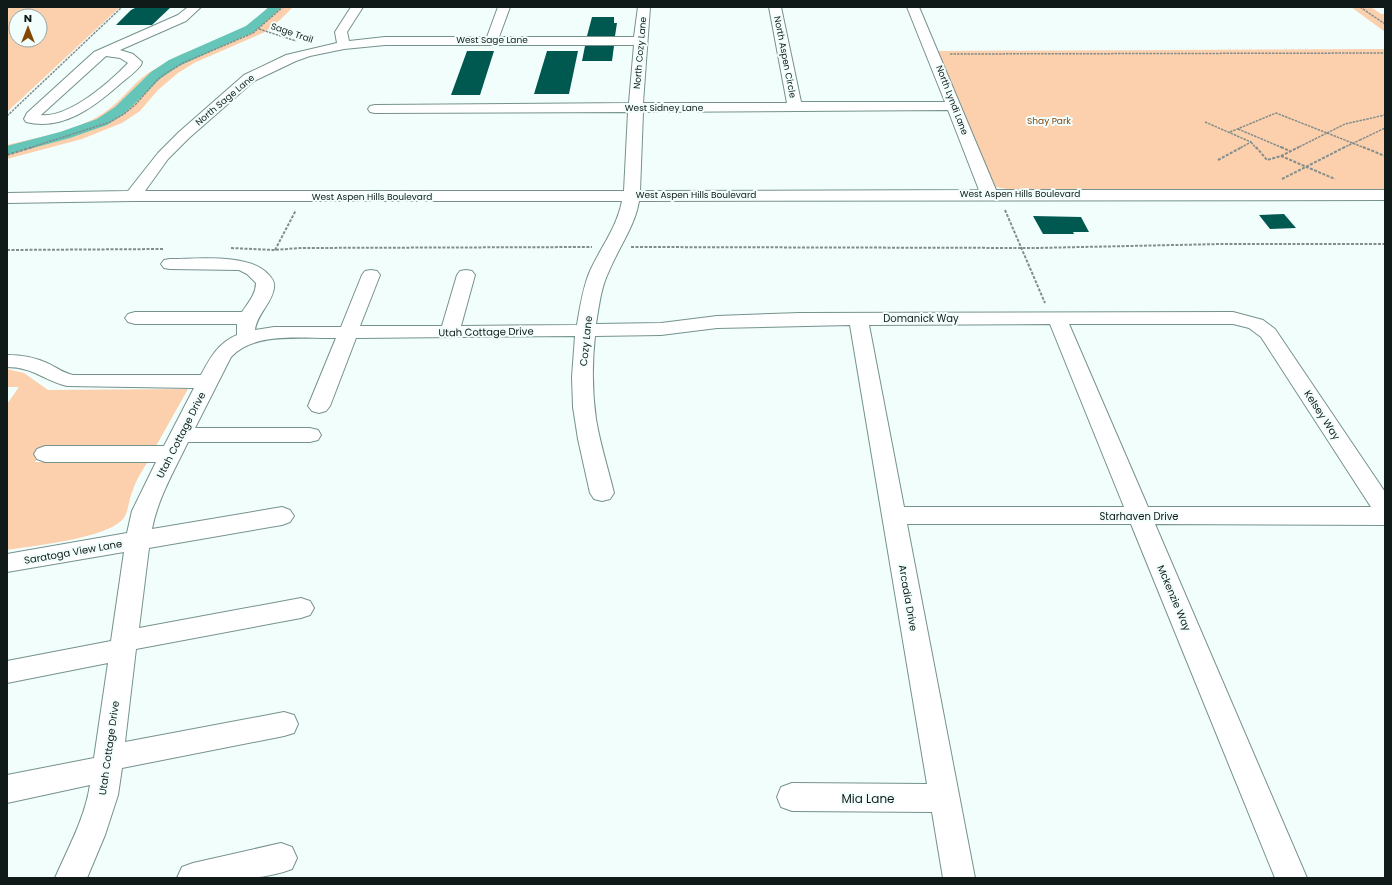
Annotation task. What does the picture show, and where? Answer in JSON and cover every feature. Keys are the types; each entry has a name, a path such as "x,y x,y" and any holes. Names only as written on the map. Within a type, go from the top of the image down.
{"street":[{"path":"104,52 120,53 131,58 135,62 134,65 84,106 71,114 48,121 31,119 32,116 104,52 182,18 195,7"},
{"path":"344,45 341,32 357,7"},
{"path":"492,40 504,7"},
{"name":"North Cozy Lane","path":"632,196 640,42 644,7"},
{"name":"North Aspen Circle","path":"775,7 795,108"},
{"name":"North Lyndi Lane","path":"913,7 989,194"},
{"name":"West Sage Lane","path":"344,45 385,41 492,40 640,42"},
{"name":"North Sage Lane","path":"133,196 163,156 184,135 248,78 291,58 344,45"},
{"name":"West Sidney Lane","path":"375,109 954,106"},
{"name":"West Aspen Hills Boulevard","path":"7,198 133,196 989,194 1385,195"},
{"name":"Cozy Lane","path":"602,493 584,407 583,373 587,331 595,284 599,271 626,219 632,196"},
{"path":"134,318 248,328 266,285 264,280 252,269 239,265 167,257"},
{"path":"319,406 371,275"},
{"path":"450,332 466,275"},
{"name":"Domanick Way","path":"587,331 661,329 734,321 1052,312 1226,318 1256,324"},
{"name":"Mckenzie Way","path":"1052,312 1140,516 1291,878"},
{"name":"Arcadia Drive","path":"858,318 959,878"},
{"name":"Kelsey Way","path":"1256,324 1268,333 1385,510"},
{"name":"Utah Cottage Drive","path":"71,878 98,814 107,763 138,540 148,500 208,382 226,350 248,328 274,333 587,331"},
{"path":"7,361 24,362 37,365 55,377 66,380 208,382"},
{"path":"44,454 310,435"},
{"name":"Starhaven Drive","path":"893,515 1385,516"},
{"name":"Saratoga View Lane","path":"7,562 282,516"},
{"path":"7,672 124,645 301,608"},
{"path":"7,789 107,763 284,724"},
{"name":"Mia Lane","path":"792,797 945,798"},
{"path":"193,878 281,858"}],"path":[{"path":"7,116 122,7"},
{"path":"7,155 83,132 110,122 124,114 136,104 158,79 168,72 183,63 253,33 283,7"},
{"path":"1360,7 1385,24"},
{"path":"1378,19 1385,21"},
{"name":"Sage Trail","path":"259,29 320,50"},
{"path":"945,54 1385,53"},
{"path":"1230,132 1276,113 1385,156"},
{"path":"1205,122 1251,142 1267,160 1281,156 1345,124 1385,115"},
{"path":"1282,179 1385,128"},
{"path":"1238,129 1290,151"},
{"path":"1218,160 1251,142"},
{"path":"1281,156 1340,181"},
{"path":"1003,204 1052,312"},
{"path":"275,250 298,206"},
{"path":"227,248 275,250 308,248 611,247 1022,248 1213,244 1385,244"},
{"path":"7,250 167,257"}],"green space":[{"path":"7,7 120,7 7,112"},
{"path":"268,7 293,7 265,32 194,63 178,73 158,90 140,111 122,123 82,139 7,159 7,145 74,128 87,122 109,109 142,77 179,56 220,40 241,29 260,16"},
{"path":"1351,7 1371,7 1381,14 1385,14 1385,32"},
{"name":"Shay Park","path":"1385,49 1385,190 1017,191 985,185 932,51"},
{"path":"7,369 24,373 48,390 188,389 156,446 46,447 35,462 147,463 136,483 125,516 118,524 105,530 71,540 7,550 7,404 19,387 7,387"}],"building":[{"path":"137,7 171,7 152,25 116,25 131,10"},
{"path":"592,17 614,17 614,23 617,23 615,36 587,36"},
{"path":"585,46 614,46 612,61 582,61"},
{"path":"467,51 494,51 480,95 451,95"},
{"path":"547,51 578,51 569,94 534,94"},
{"path":"1284,214 1296,228 1270,229 1259,215"},
{"path":"1033,216 1081,217 1089,232 1073,232 1074,234 1043,234"}],"waterway":[{"path":"7,151 65,135 102,122 120,110 156,75 174,63 250,29 276,7"}]}
